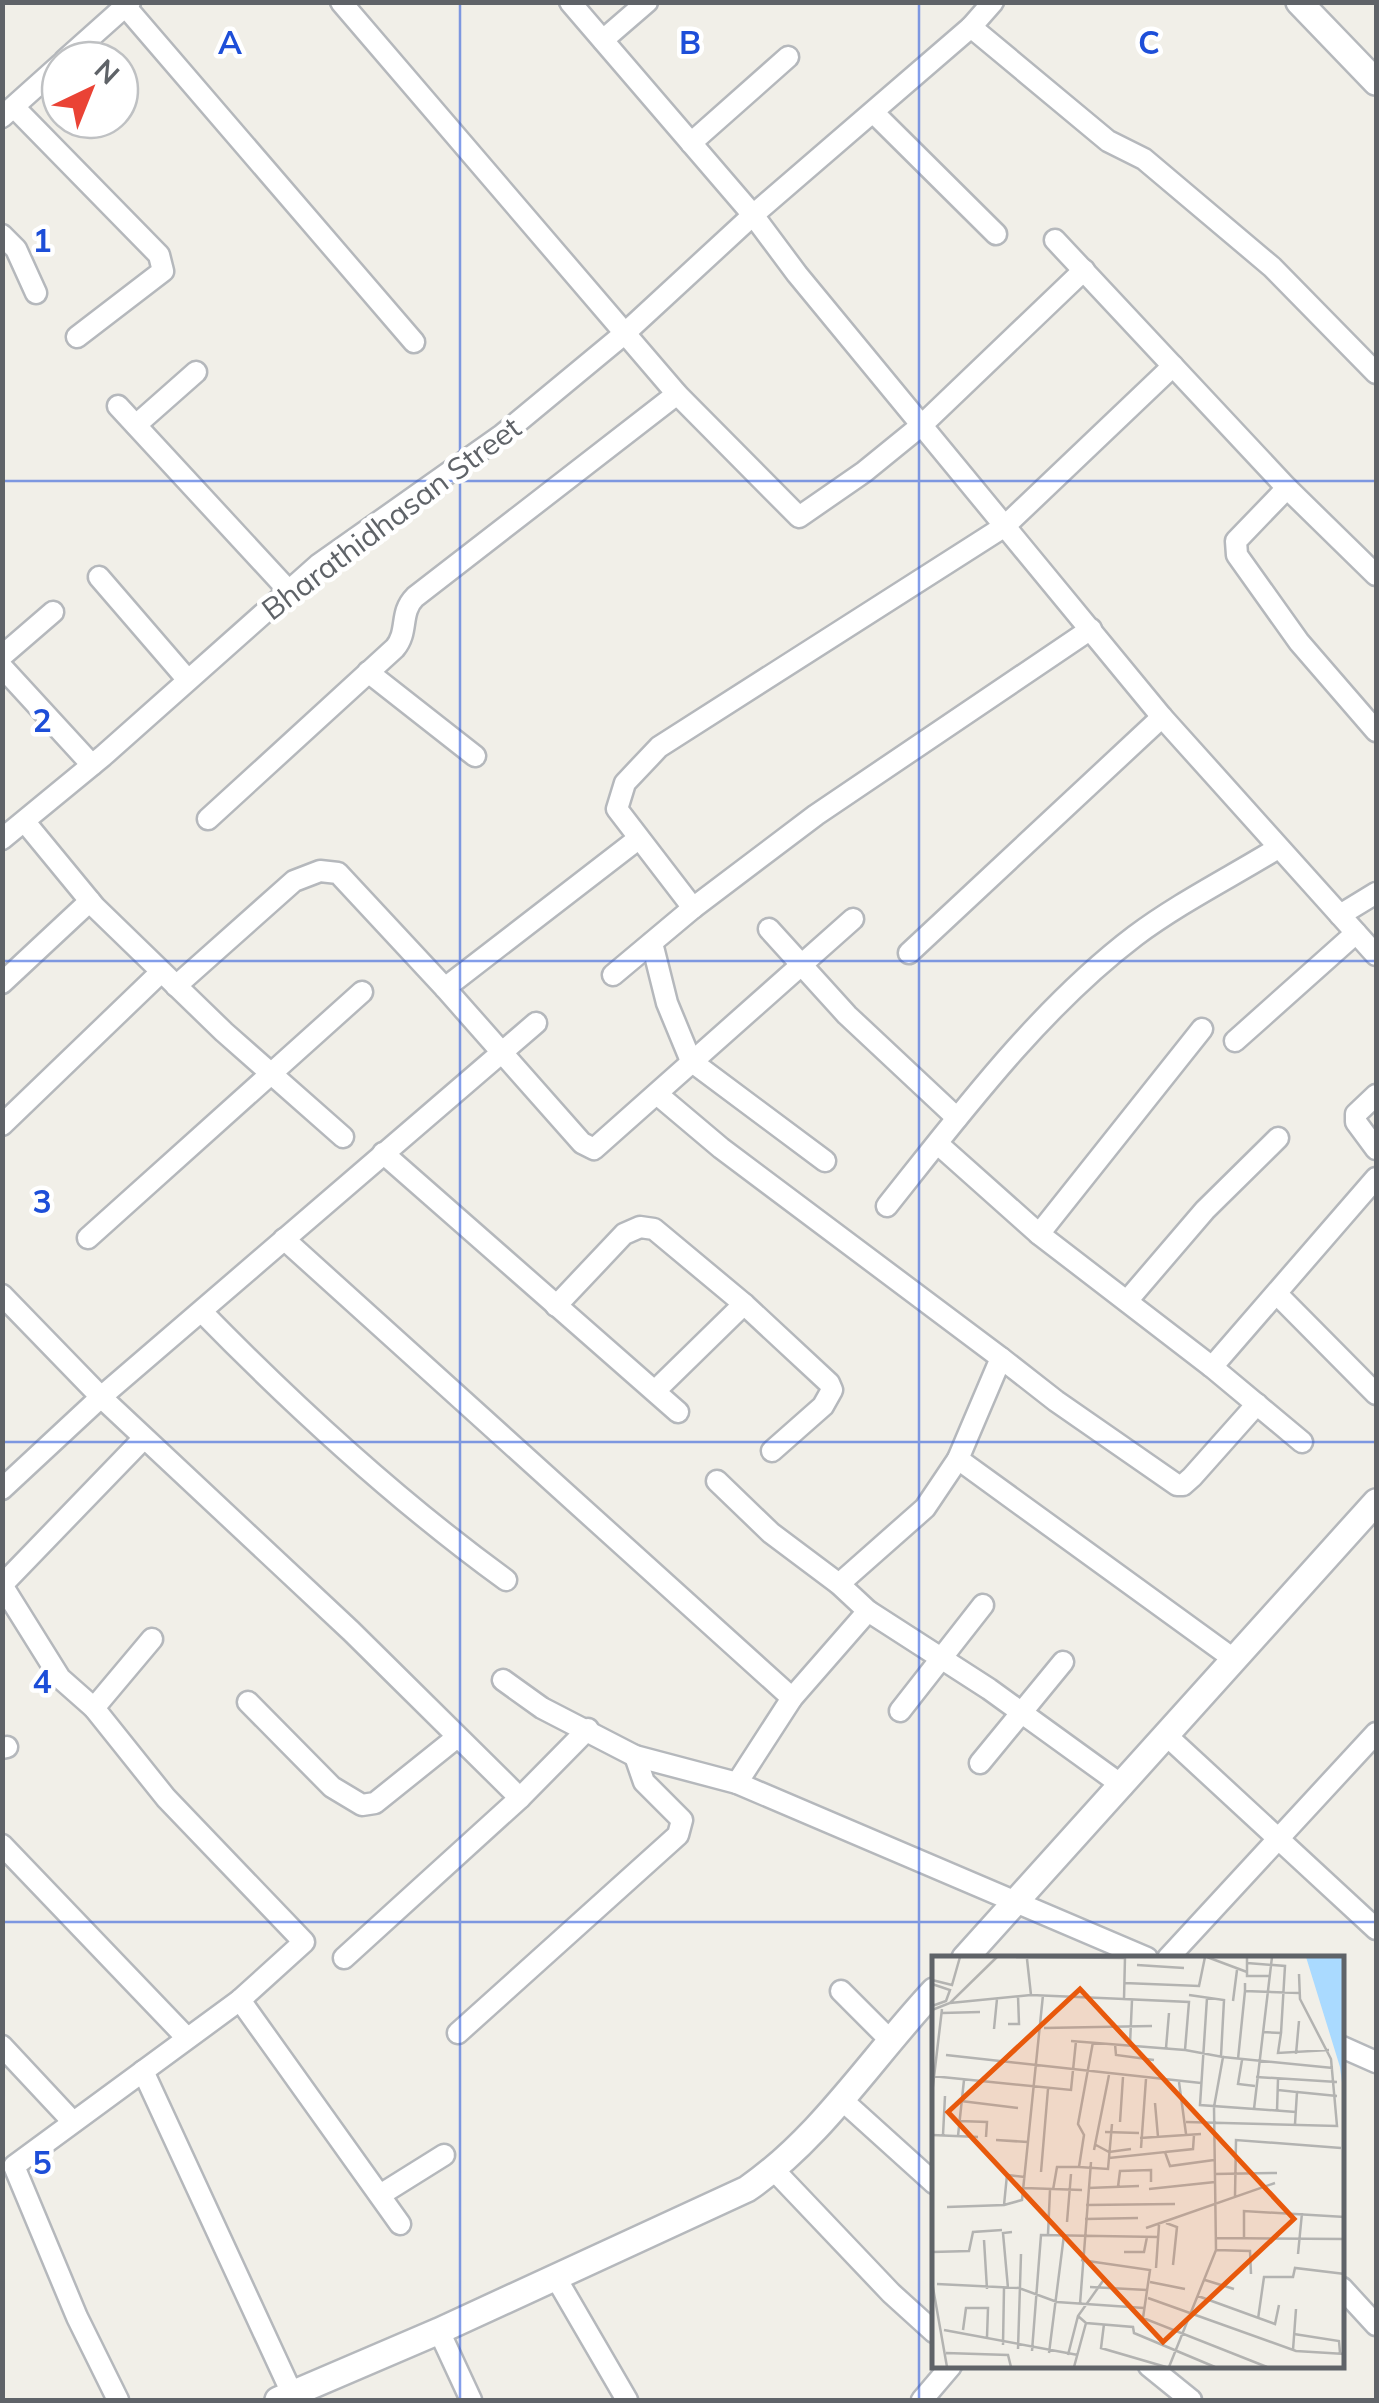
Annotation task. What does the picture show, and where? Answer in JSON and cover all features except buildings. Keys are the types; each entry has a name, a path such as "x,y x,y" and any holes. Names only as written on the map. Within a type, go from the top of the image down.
{"street":[{"path":"340,2 677,394 800,518 923,424 1084,270"},
{"path":"570,2 753,215 797,274 1162,718 1376,955"},
{"path":"603,40 648,2"},
{"name":"Bharathidhasan Street","path":"2,839 92,765 318,565 502,435 624,334 753,215 971,27 993,2"},
{"path":"1298,2 1376,82"},
{"path":"88,40 128,4 414,342"},
{"path":"971,27 1108,142 1144,159 1272,267 1376,373"},
{"path":"691,142 788,57"},
{"path":"40,83 8,112 159,254 163,263 163,271 150,284 77,336"},
{"path":"874,113 996,234"},
{"path":"2,236 16,249 36,293"},
{"path":"1055,240 1287,488 1374,566"},
{"path":"693,908 617,809 625,782 659,746 1005,526 1173,366"},
{"path":"136,425 196,372"},
{"path":"208,818 400,641 404,611 415,598 677,394"},
{"path":"118,406 289,591"},
{"path":"1287,488 1236,542 1235,549 1300,642 1376,731"},
{"path":"99,577 188,679"},
{"path":"2,656 53,612"},
{"path":"613,975 693,908 831,804 1091,629"},
{"path":"2,667 92,765"},
{"path":"368,672 475,756"},
{"path":"909,953 1162,718"},
{"path":"25,822 90,901 169,979 343,1137"},
{"path":"445,988 638,838"},
{"path":"887,1206 957,1118 1060,1002 1135,936 1278,848"},
{"path":"2,1125 169,979 294,882 320,871 338,873 582,1143 594,1149 854,919"},
{"path":"1340,915 1376,893"},
{"path":"2,983 90,901"},
{"path":"769,929 847,1015 957,1118"},
{"path":"1235,1041 1356,933"},
{"path":"652,943 667,1003 690,1061 825,1162"},
{"path":"88,1238 362,992"},
{"path":"2,1488 101,1397 536,1024"},
{"path":"1039,1234 1202,1029"},
{"path":"657,1094 721,1148 1056,1401 1177,1485 1192,1477 1257,1404"},
{"path":"1376,1095 1356,1114 1356,1122 1376,1149"},
{"path":"1127,1301 1205,1210 1278,1138"},
{"path":"938,1144 1039,1234 1302,1442"},
{"path":"383,1153 678,1412"},
{"path":"1212,1367 1376,1178"},
{"path":"556,1306 624,1234 640,1227 654,1229 744,1304 819,1372 832,1390 824,1406 772,1450"},
{"path":"284,1240 792,1698"},
{"path":"1277,1294 1376,1394"},
{"path":"2,1295 101,1397 350,1631 520,1798"},
{"path":"655,1391 744,1304"},
{"path":"202,1312 292,1404 388,1487 506,1580"},
{"path":"839,1584 924,1508 958,1459 1002,1358"},
{"path":"118,2400 77,2318 14,2166 240,2000 304,1942 166,1798 94,1708 60,1678 2,1585 144,1438"},
{"path":"958,1459 1236,1660"},
{"path":"717,1481 771,1534 839,1584 868,1611 1022,1713 1123,1786"},
{"path":"967,1956 1376,1502"},
{"path":"900,1711 983,1606"},
{"path":"737,1783 792,1698 868,1611"},
{"path":"94,1708 152,1639"},
{"path":"980,1764 1063,1662"},
{"path":"503,1680 542,1708 635,1756 737,1783 1142,1956"},
{"path":"248,1702 332,1787 362,1805 376,1804 456,1738"},
{"path":"344,1958 520,1798 588,1729"},
{"path":"1170,1956 1376,1733"},
{"path":"1166,1734 1376,1929"},
{"path":"458,2033 678,1835 682,1820 644,1782 635,1756"},
{"path":"2,1845 186,2037"},
{"path":"841,1991 889,2038"},
{"path":"143,2071 288,2398 747,2188 774,2170 932,1993"},
{"path":"240,2000 400,2224"},
{"path":"2,2046 73,2122"},
{"path":"1344,2047 1376,2062"},
{"path":"841,2099 932,2181"},
{"path":"380,2195 444,2155"},
{"path":"774,2170 891,2293 932,2330"},
{"path":"556,2278 627,2400"},
{"path":"1344,2290 1375,2319"},
{"path":"439,2331 471,2400"},
{"path":"922,2400 949,2368"},
{"path":"1151,2368 1191,2400"}]}
